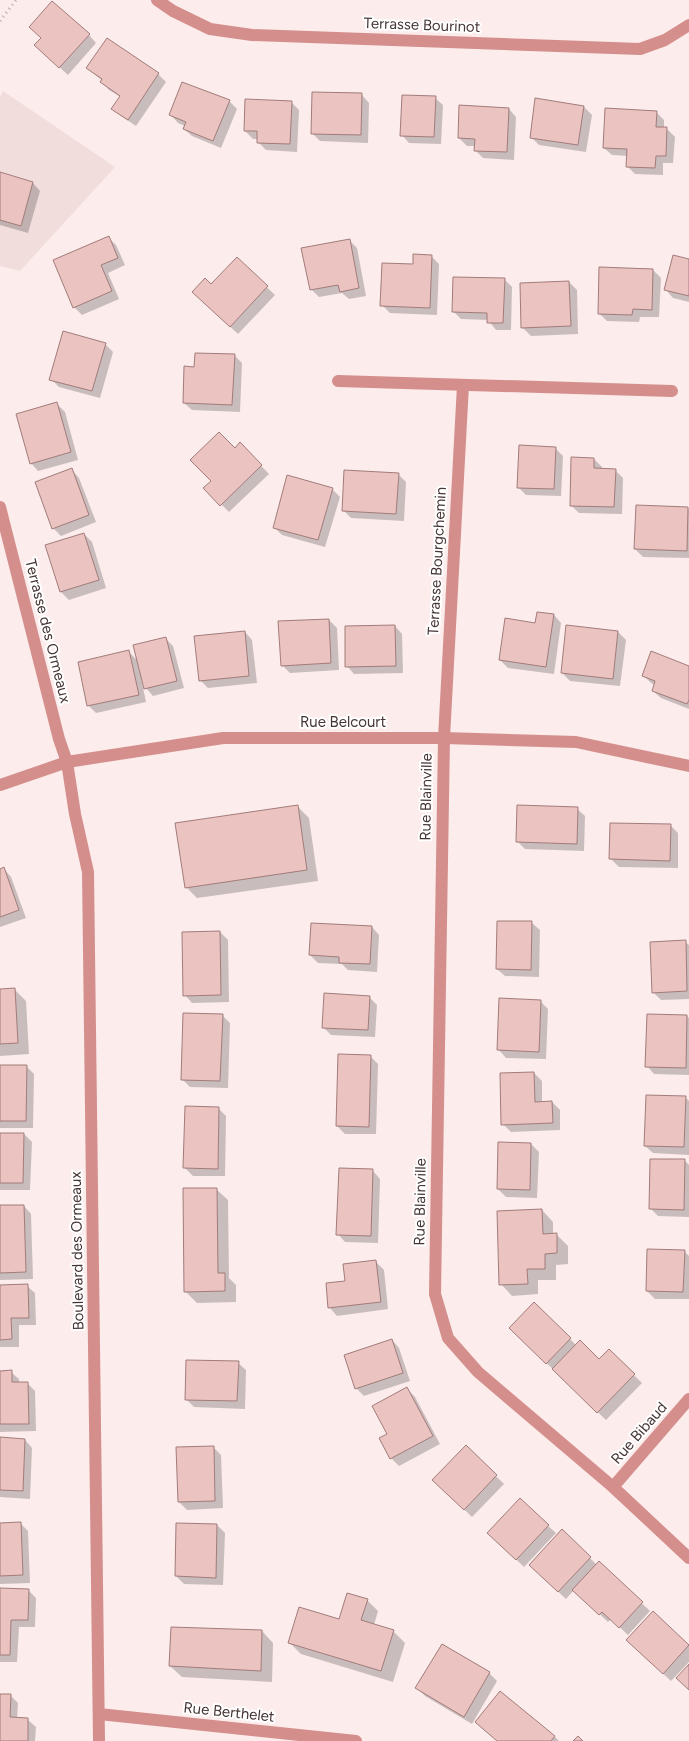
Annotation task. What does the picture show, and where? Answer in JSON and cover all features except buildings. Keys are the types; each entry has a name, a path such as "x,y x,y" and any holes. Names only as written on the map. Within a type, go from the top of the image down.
{"street":[{"name":"Terrasse Bourinot","path":"157,0 173,11 210,29 252,35 640,49 666,40 689,25"},
{"path":"338,381 672,391"},
{"name":"Terrasse Bourgchemin","path":"444,738 463,385"},
{"name":"Terrasse des Ormeaux","path":"0,507 59,739 67,762"},
{"name":"Rue Belcourt","path":"0,785 67,762 223,738 444,738 576,742 689,766"},
{"name":"Rue Blainville","path":"444,738 435,1294 448,1338 478,1372 613,1487 689,1558"},
{"name":"Boulevard des Ormeaux","path":"67,762 75,814 88,872 99,1741"},
{"name":"Rue Bibaud","path":"613,1487 689,1399"},
{"name":"Rue Berthelet","path":"99,1714 356,1741"}],"path":[{"path":"0,21 16,0"}],"shaded area":[{"path":"3,91 115,167 20,271 0,266 0,97"}]}
